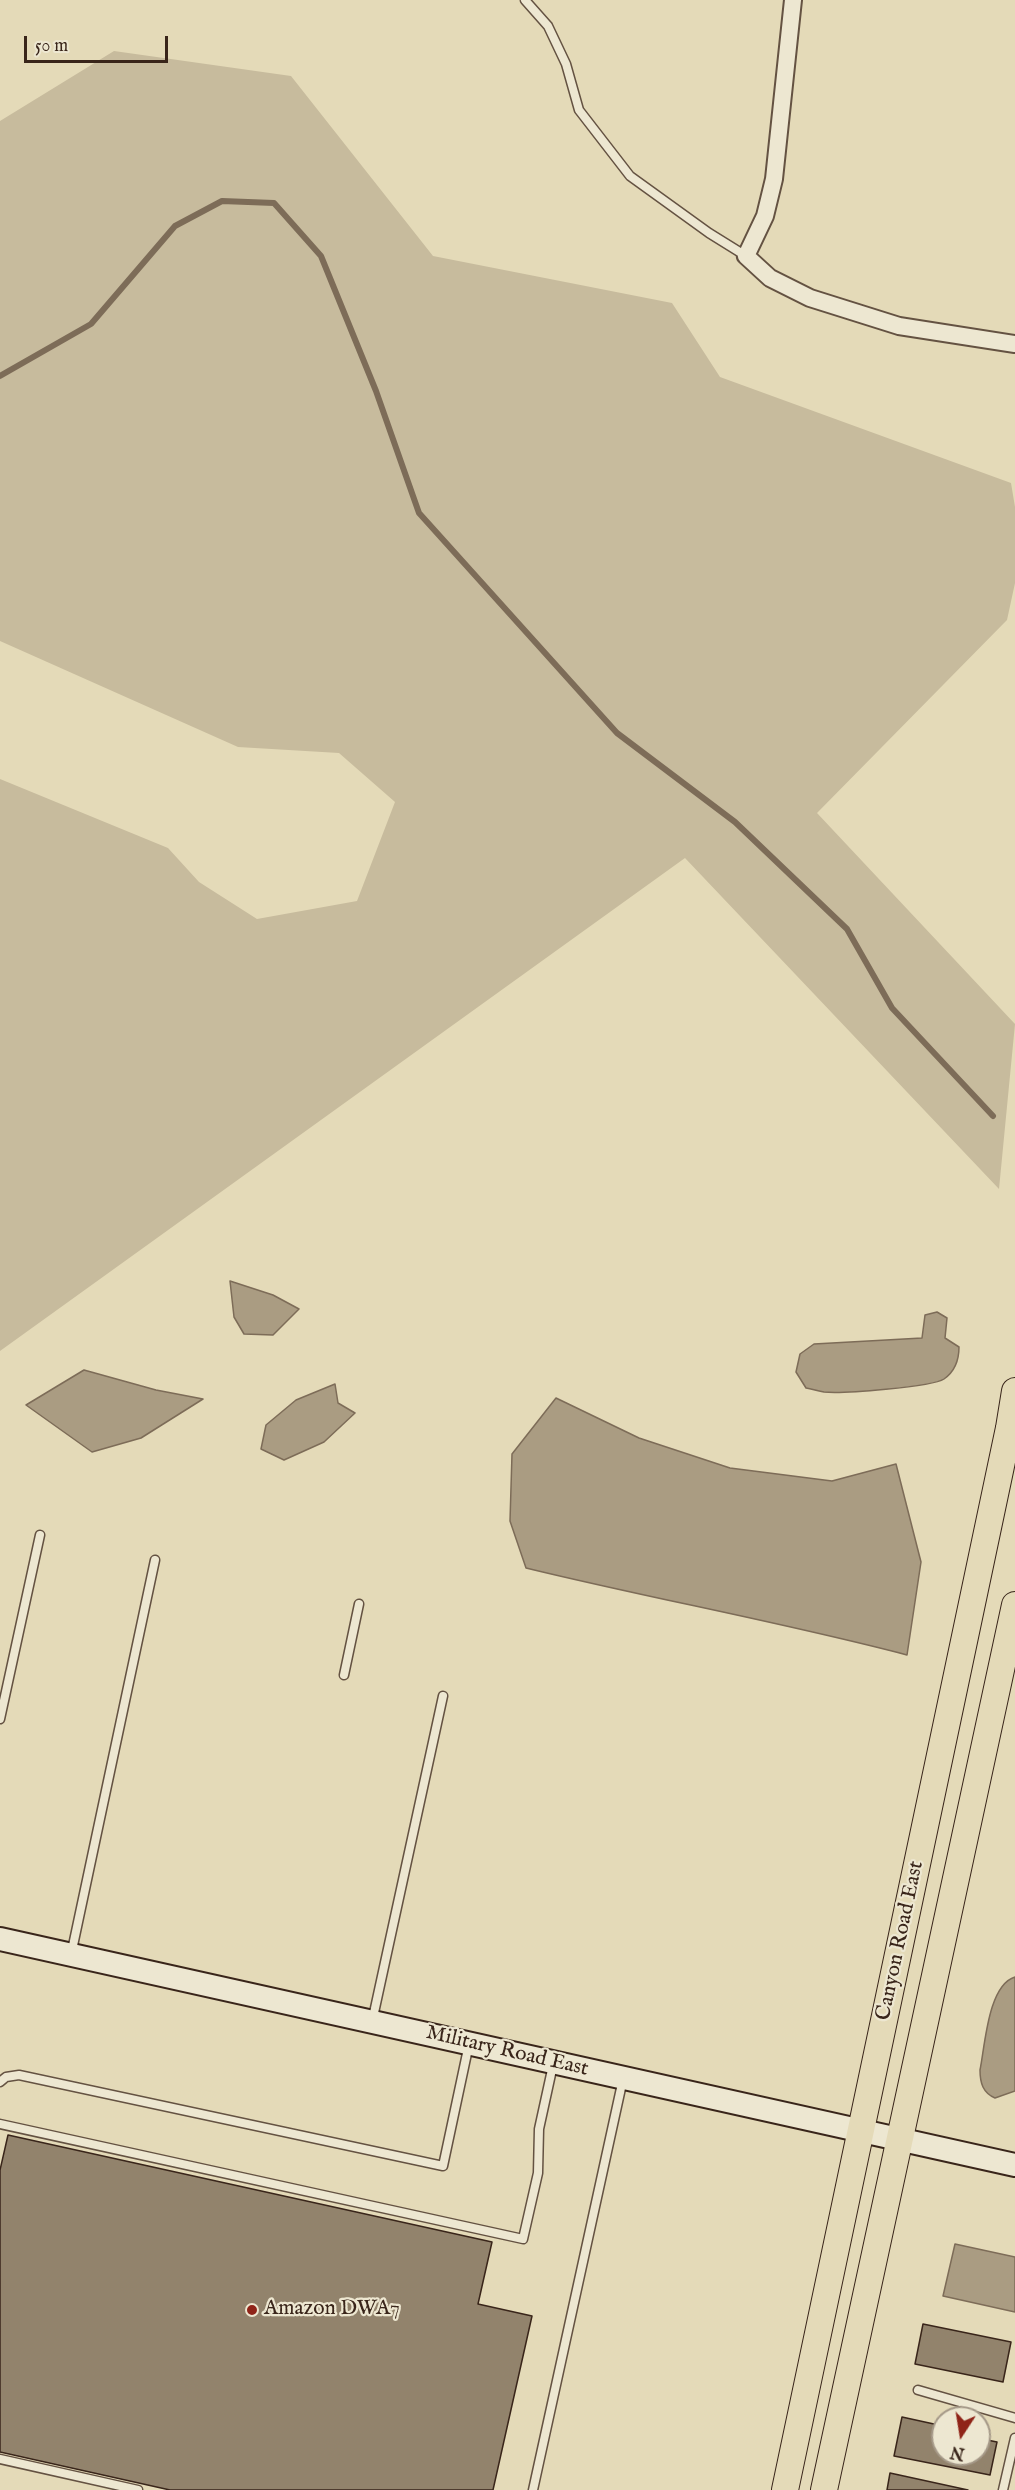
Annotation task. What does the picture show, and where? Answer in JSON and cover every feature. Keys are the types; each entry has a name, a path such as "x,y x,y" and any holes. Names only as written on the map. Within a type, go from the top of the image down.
{"main road":[{"name":"Canyon Road East","path":"785,2490 1015,1391"},
{"name":"Canyon Road East","path":"824,2490 1015,1605"}],"street":[{"path":"793,0 774,179 765,216 746,256 770,278 810,298 899,326 1015,344"},
{"name":"Military Road East","path":"0,1940 1015,2165"}],"lane":[{"path":"525,0 548,26 566,64 579,110 630,176 709,233 746,256"},
{"path":"0,1719 4,1681 40,1535"},
{"path":"71,1955 154,1560"},
{"path":"344,1675 359,1604"},
{"path":"372,2022 443,1696"},
{"path":"0,2082 6,2077 19,2075 443,2166 469,2044"},
{"path":"0,2124 523,2239 538,2173 539,2129 554,2063"},
{"path":"533,2490 623,2078"},
{"path":"918,2390 1015,2418"},
{"path":"1003,2490 1015,2438"},
{"path":"0,2459 138,2490"}],"shaded area":[{"path":"114,51 291,76 433,256 672,303 720,377 1011,483 1015,507 1015,583 1007,620 817,813 1015,1024 999,1189 685,858 0,1351 0,779 168,848 199,882 257,919 357,901 395,802 339,753 238,747 0,641 0,121"},
{"path":"230,1281 273,1295 299,1309 273,1335 244,1334 234,1317"},
{"path":"937,1312 947,1318 945,1338 959,1347 955,1365 944,1379 905,1387 824,1392 806,1388 796,1372 800,1354 814,1344 922,1338 925,1315"},
{"path":"84,1370 156,1390 203,1399 141,1438 92,1452 26,1405"},
{"path":"335,1384 338,1403 355,1413 324,1442 284,1460 261,1449 266,1425 296,1400"},
{"path":"556,1398 639,1438 730,1468 832,1481 896,1464 921,1562 907,1655 526,1568 510,1521 512,1454"},
{"path":"1015,1977 1015,2091 995,2098 983,2087 980,2070 993,2004 1006,1982"},
{"path":"955,2244 1015,2257 1015,2312 943,2296"}],"building":[{"name":"Amazon DWA7","path":"8,2135 492,2242 478,2304 532,2316 493,2490 170,2490 0,2452 0,2170"},
{"path":"923,2324 1011,2342 1003,2382 915,2364"},
{"path":"902,2417 931,2423 931,2463 894,2456"},
{"path":"991,2441 997,2442 990,2475 945,2466 991,2466"},
{"path":"890,2473 968,2490 887,2490"}],"waterway":[{"path":"0,376 91,324 175,226 222,201 274,203 321,256 376,391 419,513 617,733 735,822 847,929 892,1008 993,1116"}],"place":[{"name":"Amazon DWA7","path":"252,2310"}]}
